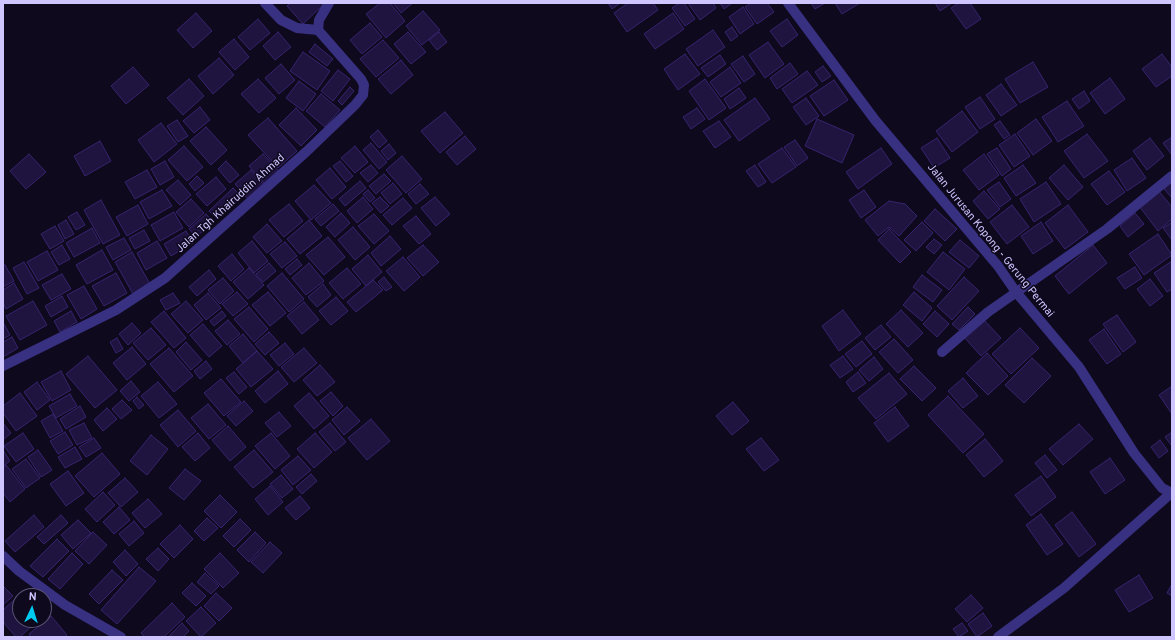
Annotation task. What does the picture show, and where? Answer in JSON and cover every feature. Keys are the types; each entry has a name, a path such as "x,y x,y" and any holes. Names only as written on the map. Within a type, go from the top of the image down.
{"street":[{"path":"265,3 281,20 297,28 318,30 319,20 329,3"},
{"name":"Jalan Jurusan Kopong - Gerung Permai","path":"788,3 875,120 998,266 1016,292 1079,367 1134,453 1162,488 1171,493"},
{"name":"Jalan Tgh Khairuddin Ahmad","path":"3,366 116,310 165,278 306,152 355,105 363,95 364,85 361,79 318,30"},
{"path":"942,352 988,312 1107,229 1172,176"},
{"path":"998,637 1064,588 1171,493"},
{"path":"3,556 19,571 65,606 121,637"}],"building":[{"path":"290,3 321,3 323,5 303,24 287,6"},
{"path":"380,3 390,3 405,21 386,38 366,14"},
{"path":"393,3 413,3 401,13"},
{"path":"608,3 620,3 612,9"},
{"path":"628,3 653,3 658,10 627,32 614,13"},
{"path":"679,3 684,3 695,19 685,26 672,8"},
{"path":"688,3 713,3 716,8 700,20"},
{"path":"720,3 732,3 724,9"},
{"path":"751,3 767,3 774,12 757,24 745,7"},
{"path":"811,3 825,3 815,9"},
{"path":"835,3 860,3 842,14"},
{"path":"935,3 952,3 940,11"},
{"path":"959,3 970,3 981,19 966,29 951,8"},
{"path":"743,7 754,24 740,34 729,17"},
{"path":"423,11 440,30 422,45 406,26"},
{"path":"196,13 212,31 193,48 177,30"},
{"path":"673,13 684,29 655,49 644,34"},
{"path":"258,19 270,33 250,50 238,37"},
{"path":"787,19 798,35 782,47 770,31"},
{"path":"370,23 382,37 362,54 350,40"},
{"path":"732,27 738,36 731,41 725,32"},
{"path":"713,30 725,47 698,66 686,49"},
{"path":"278,32 291,47 275,60 263,46"},
{"path":"408,32 426,52 411,64 394,44"},
{"path":"439,32 447,42 437,50 429,40"},
{"path":"234,39 249,57 235,70 219,52"},
{"path":"383,40 399,58 376,77 360,59"},
{"path":"768,42 784,64 765,78 749,55"},
{"path":"315,44 333,59 327,66 309,52"},
{"path":"303,52 330,71 317,90 290,71"},
{"path":"685,54 700,74 678,90 664,69"},
{"path":"1162,54 1172,67 1172,76 1156,87 1142,69"},
{"path":"720,55 726,64 708,77 701,68"},
{"path":"743,56 755,74 744,82 731,64"},
{"path":"219,58 234,75 213,94 198,76"},
{"path":"401,60 413,75 391,94 378,79"},
{"path":"1033,62 1048,87 1020,103 1005,79"},
{"path":"790,63 798,74 777,89 770,78"},
{"path":"281,64 295,80 279,94 265,78"},
{"path":"823,66 831,76 822,82 815,72"},
{"path":"133,67 149,85 126,104 111,86"},
{"path":"730,67 741,83 721,97 710,82"},
{"path":"338,70 350,79 333,101 321,91"},
{"path":"807,71 818,85 792,103 782,89"},
{"path":"1110,78 1125,99 1105,114 1090,93"},
{"path":"189,79 204,96 183,115 167,98"},
{"path":"258,79 276,98 259,113 241,94"},
{"path":"705,79 726,108 709,120 689,91"},
{"path":"834,80 848,100 824,116 810,96"},
{"path":"299,81 316,94 303,111 286,98"},
{"path":"1001,84 1017,105 1001,116 986,95"},
{"path":"350,87 354,91 342,105 338,101"},
{"path":"739,88 746,98 730,109 724,99"},
{"path":"1084,91 1090,101 1079,109 1072,99"},
{"path":"321,94 340,110 325,127 306,111"},
{"path":"980,97 995,119 980,129 965,107"},
{"path":"755,98 770,119 739,141 724,120"},
{"path":"806,98 819,116 806,125 793,107"},
{"path":"1067,101 1084,126 1058,142 1042,117"},
{"path":"200,107 210,120 194,133 183,121"},
{"path":"296,108 317,130 301,146 279,125"},
{"path":"697,108 705,119 691,129 683,117"},
{"path":"962,111 978,132 952,152 936,131"},
{"path":"445,112 463,133 440,153 421,131"},
{"path":"268,118 297,151 278,168 248,135"},
{"path":"817,119 854,135 842,163 805,146"},
{"path":"1036,119 1052,141 1033,155 1017,133"},
{"path":"177,120 188,136 178,142 167,126"},
{"path":"719,121 731,137 715,148 703,131"},
{"path":"1000,121 1010,135 1004,139 994,125"},
{"path":"161,123 177,144 154,162 138,140"},
{"path":"206,127 227,150 211,165 190,141"},
{"path":"378,130 387,141 379,148 370,137"},
{"path":"1015,134 1030,156 1014,167 999,145"},
{"path":"1087,134 1108,161 1084,178 1064,151"},
{"path":"465,136 476,149 457,165 446,152"},
{"path":"1172,137 1172,155 1163,143"},
{"path":"937,138 950,158 934,168 921,148"},
{"path":"1150,138 1164,156 1147,170 1133,151"},
{"path":"795,140 808,158 797,166 784,147"},
{"path":"100,141 111,161 85,176 74,156"},
{"path":"371,143 387,162 379,169 363,150"},
{"path":"389,144 396,153 388,160 381,151"},
{"path":"184,146 203,167 187,181 168,160"},
{"path":"355,146 368,162 355,173 341,158"},
{"path":"782,148 796,167 772,183 758,164"},
{"path":"881,148 892,164 858,189 846,172"},
{"path":"997,148 1011,169 1002,176 987,154"},
{"path":"29,154 46,172 26,189 10,171"},
{"path":"263,154 279,171 265,184 249,166"},
{"path":"984,154 999,175 979,190 963,170"},
{"path":"402,156 422,179 406,193 386,170"},
{"path":"1132,158 1146,178 1127,191 1114,170"},
{"path":"165,161 174,177 160,185 151,169"},
{"path":"226,161 239,175 230,183 218,169"},
{"path":"340,161 353,176 346,182 333,166"},
{"path":"371,165 378,173 368,182 360,173"},
{"path":"755,165 766,182 758,187 746,171"},
{"path":"1023,165 1036,183 1016,196 1004,178"},
{"path":"1064,165 1083,187 1068,200 1049,178"},
{"path":"330,168 346,187 332,199 316,180"},
{"path":"147,170 157,187 135,199 125,182"},
{"path":"251,170 264,185 248,199 235,184"},
{"path":"1109,171 1125,192 1107,205 1091,184"},
{"path":"384,174 391,181 376,194 369,186"},
{"path":"197,176 204,183 195,191 189,184"},
{"path":"216,177 226,189 207,206 196,194"},
{"path":"178,180 191,195 180,205 166,190"},
{"path":"360,181 366,188 345,206 339,199"},
{"path":"999,182 1011,199 1000,207 987,190"},
{"path":"1046,182 1061,204 1034,222 1020,199"},
{"path":"1172,182 1172,198 1164,189"},
{"path":"393,183 402,194 390,204 381,193"},
{"path":"420,184 429,194 416,204 408,194"},
{"path":"314,185 331,203 311,220 295,201"},
{"path":"233,188 242,197 217,219 209,211"},
{"path":"162,190 172,206 149,219 140,202"},
{"path":"368,190 375,198 370,202 363,194"},
{"path":"864,190 876,207 861,218 849,200"},
{"path":"1158,190 1172,207 1172,219 1158,231 1139,206"},
{"path":"984,191 1000,209 988,219 973,201"},
{"path":"363,197 373,209 357,223 347,211"},
{"path":"380,197 389,206 381,213 372,203"},
{"path":"435,197 450,214 436,226 421,208"},
{"path":"403,198 412,208 392,225 383,215"},
{"path":"191,199 204,213 189,227 176,212"},
{"path":"101,200 120,235 103,244 84,210"},
{"path":"889,201 905,204 917,216 899,236 889,227 878,236 865,220"},
{"path":"289,204 303,221 284,237 269,220"},
{"path":"333,204 339,211 321,226 315,219"},
{"path":"138,205 148,224 127,236 116,217"},
{"path":"1012,205 1029,227 1007,244 990,222"},
{"path":"1068,205 1088,232 1065,249 1045,223"},
{"path":"935,209 957,229 945,241 924,221"},
{"path":"77,212 85,225 76,230 68,217"},
{"path":"174,212 183,228 160,241 151,225"},
{"path":"341,213 350,223 335,237 326,227"},
{"path":"1135,213 1144,224 1128,237 1120,226"},
{"path":"206,214 213,222 196,237 189,229"},
{"path":"374,214 389,231 374,244 358,226"},
{"path":"416,216 431,234 419,244 403,226"},
{"path":"66,220 74,234 65,239 58,225"},
{"path":"309,220 322,236 300,254 287,239"},
{"path":"922,222 933,233 916,251 904,240"},
{"path":"1041,222 1053,241 1033,254 1021,236"},
{"path":"1172,222 1172,240 1163,228"},
{"path":"267,224 282,241 267,253 253,237"},
{"path":"55,226 64,241 50,249 41,234"},
{"path":"353,227 370,247 355,260 338,240"},
{"path":"92,228 100,243 74,257 66,243"},
{"path":"889,229 911,252 900,263 878,240"},
{"path":"144,230 150,241 135,249 129,238"},
{"path":"186,231 193,243 171,256 164,244"},
{"path":"1158,234 1172,255 1144,275 1129,254"},
{"path":"390,236 401,249 381,266 371,253"},
{"path":"328,237 345,257 324,275 306,255"},
{"path":"124,238 131,250 113,260 106,247"},
{"path":"934,239 942,245 934,254 926,247"},
{"path":"960,240 979,256 969,268 949,252"},
{"path":"157,241 167,258 146,270 137,253"},
{"path":"252,241 268,261 254,273 238,253"},
{"path":"285,242 297,256 282,268 270,254"},
{"path":"62,245 70,259 59,265 51,252"},
{"path":"423,245 439,262 423,276 407,258"},
{"path":"1093,245 1107,263 1069,294 1055,276"},
{"path":"102,250 113,270 87,284 76,265"},
{"path":"47,251 58,270 38,281 27,262"},
{"path":"132,252 150,284 133,294 115,262"},
{"path":"943,252 965,269 949,290 927,272"},
{"path":"232,254 244,269 231,281 218,266"},
{"path":"368,255 382,272 366,286 352,269"},
{"path":"403,257 420,277 404,291 386,271"},
{"path":"297,259 302,265 290,275 285,269"},
{"path":"1172,261 1172,289 1167,292 1154,273"},
{"path":"24,262 39,288 27,294 13,268"},
{"path":"269,263 276,271 263,282 256,274"},
{"path":"309,263 324,281 306,295 292,278"},
{"path":"5,265 14,281 3,287 3,266"},
{"path":"1135,267 1142,278 1125,289 1117,278"},
{"path":"249,268 264,285 248,299 233,282"},
{"path":"347,268 361,284 343,299 329,283"},
{"path":"209,270 216,279 197,296 189,287"},
{"path":"116,273 127,293 104,306 92,286"},
{"path":"282,273 304,299 289,312 267,286"},
{"path":"62,274 71,289 51,300 42,285"},
{"path":"922,275 942,290 933,302 913,287"},
{"path":"384,277 392,287 386,291 378,282"},
{"path":"964,277 979,291 952,320 937,306"},
{"path":"223,278 234,291 220,304 208,290"},
{"path":"1150,279 1163,296 1150,306 1137,289"},
{"path":"373,280 383,290 356,312 347,302"},
{"path":"14,283 23,299 6,309 3,303 3,290"},
{"path":"323,284 331,295 317,307 308,297"},
{"path":"84,286 97,309 81,319 67,295"},
{"path":"237,292 248,304 233,316 222,304"},
{"path":"268,292 286,313 270,326 252,305"},
{"path":"914,292 932,308 922,321 903,305"},
{"path":"173,293 180,303 166,310 160,300"},
{"path":"208,293 221,308 206,320 194,305"},
{"path":"62,296 68,307 51,317 45,306"},
{"path":"336,297 348,311 331,325 319,311"},
{"path":"33,301 47,325 20,340 6,316"},
{"path":"186,301 203,320 188,333 171,314"},
{"path":"304,302 319,320 302,334 287,316"},
{"path":"249,307 268,329 254,342 234,319"},
{"path":"968,307 975,314 959,330 952,324"},
{"path":"843,310 861,334 839,351 822,326"},
{"path":"901,310 923,333 908,347 886,324"},
{"path":"71,311 77,322 60,332 54,321"},
{"path":"164,311 186,338 174,348 151,322"},
{"path":"222,311 226,316 214,326 210,321"},
{"path":"935,311 949,324 937,337 923,324"},
{"path":"1117,315 1136,342 1123,352 1103,324"},
{"path":"983,319 1001,338 981,356 963,336"},
{"path":"228,320 240,334 227,345 215,331"},
{"path":"3,322 10,335 3,339"},
{"path":"132,323 141,333 128,345 119,334"},
{"path":"203,324 222,346 209,357 190,335"},
{"path":"881,325 891,337 875,350 865,338"},
{"path":"151,328 166,345 148,360 133,343"},
{"path":"1020,328 1039,348 1011,374 992,354"},
{"path":"1104,329 1121,354 1107,364 1089,340"},
{"path":"269,332 279,343 265,355 255,344"},
{"path":"243,334 257,351 243,363 229,346"},
{"path":"12,337 18,348 3,357 3,342"},
{"path":"117,338 123,349 116,353 110,342"},
{"path":"894,339 913,360 898,373 879,352"},
{"path":"862,341 872,354 856,367 845,354"},
{"path":"186,342 202,360 191,370 176,352"},
{"path":"285,343 294,354 279,366 270,355"},
{"path":"132,347 146,364 127,380 113,363"},
{"path":"169,348 193,376 174,392 150,364"},
{"path":"304,348 317,363 294,382 281,367"},
{"path":"257,351 273,369 251,387 236,369"},
{"path":"987,353 1008,376 988,395 966,373"},
{"path":"88,356 117,390 95,408 66,374"},
{"path":"843,356 853,369 840,378 830,365"},
{"path":"874,357 883,369 869,381 859,370"},
{"path":"1032,358 1051,376 1024,403 1005,385"},
{"path":"206,361 212,369 200,379 194,371"},
{"path":"320,365 335,382 317,396 303,380"},
{"path":"914,366 936,388 922,401 900,379"},
{"path":"61,371 71,390 52,401 41,382"},
{"path":"278,371 288,384 265,403 255,391"},
{"path":"234,372 247,387 239,394 226,378"},
{"path":"858,372 866,383 853,392 846,382"},
{"path":"889,373 907,394 876,419 858,398"},
{"path":"963,378 978,396 963,408 948,391"},
{"path":"221,379 241,402 224,416 204,393"},
{"path":"131,381 140,392 129,401 120,391"},
{"path":"37,382 50,400 37,410 24,392"},
{"path":"158,382 177,404 159,418 141,396"},
{"path":"1172,386 1172,414 1159,395"},
{"path":"331,392 343,406 333,416 320,401"},
{"path":"20,393 37,416 16,431 3,413 3,406"},
{"path":"309,393 329,416 314,429 294,406"},
{"path":"70,394 77,406 56,418 49,406"},
{"path":"948,396 984,434 963,453 928,415"},
{"path":"137,397 144,405 139,409 133,401"},
{"path":"122,400 132,410 121,419 112,409"},
{"path":"244,401 253,411 236,426 227,416"},
{"path":"733,402 749,421 732,435 716,416"},
{"path":"208,404 226,425 209,439 191,418"},
{"path":"80,406 86,417 66,429 60,419"},
{"path":"347,407 360,421 344,435 332,420"},
{"path":"895,407 909,426 888,442 874,423"},
{"path":"107,408 117,419 103,431 94,420"},
{"path":"178,410 196,431 178,447 160,425"},
{"path":"279,412 291,426 277,437 265,423"},
{"path":"53,414 63,431 50,438 41,421"},
{"path":"371,419 390,441 367,460 348,438"},
{"path":"3,423 11,433 3,440"},
{"path":"84,423 92,438 77,445 69,430"},
{"path":"330,423 346,442 335,451 319,432"},
{"path":"1079,424 1093,439 1063,465 1049,449"},
{"path":"228,426 246,447 230,461 212,440"},
{"path":"65,432 73,445 58,454 50,441"},
{"path":"1172,432 1172,446 1165,437"},
{"path":"23,433 34,449 16,462 4,446"},
{"path":"198,433 210,448 195,461 182,447"},
{"path":"271,433 290,456 275,469 255,446"},
{"path":"315,433 332,452 314,468 297,449"},
{"path":"151,435 168,449 147,475 130,461"},
{"path":"94,438 101,448 86,457 79,447"},
{"path":"761,438 779,460 764,471 746,449"},
{"path":"985,439 1003,461 984,477 966,455"},
{"path":"1160,440 1168,451 1159,458 1151,447"},
{"path":"75,447 82,459 65,468 58,457"},
{"path":"3,450 10,461 3,466"},
{"path":"38,450 52,470 41,477 28,457"},
{"path":"254,450 273,472 253,488 234,467"},
{"path":"102,453 120,474 94,497 75,476"},
{"path":"1045,455 1057,470 1047,478 1035,463"},
{"path":"298,456 311,470 293,485 281,470"},
{"path":"1110,458 1125,480 1105,494 1090,472"},
{"path":"26,459 40,478 26,488 12,469"},
{"path":"6,465 25,489 10,502 3,493 3,468"},
{"path":"185,469 201,481 184,500 169,488"},
{"path":"68,471 84,493 66,506 50,484"},
{"path":"311,474 317,481 302,494 296,487"},
{"path":"281,475 293,489 282,498 270,484"},
{"path":"1041,476 1056,497 1031,516 1015,495"},
{"path":"125,478 138,492 121,507 108,493"},
{"path":"270,486 283,502 268,515 255,499"},
{"path":"103,492 115,505 97,522 85,509"},
{"path":"220,495 237,512 221,528 204,511"},
{"path":"300,496 310,508 296,520 285,508"},
{"path":"148,499 162,514 145,528 132,513"},
{"path":"119,507 130,520 114,534 103,522"},
{"path":"1072,512 1096,544 1079,557 1055,525"},
{"path":"1041,514 1063,544 1047,555 1026,525"},
{"path":"34,515 44,527 15,552 5,541"},
{"path":"61,515 68,523 44,544 37,537"},
{"path":"207,518 218,528 204,541 194,531"},
{"path":"240,519 251,530 234,547 223,536"},
{"path":"78,520 91,533 73,549 61,535"},
{"path":"134,521 144,533 129,546 119,534"},
{"path":"180,525 193,539 174,558 160,544"},
{"path":"93,532 107,545 89,564 75,551"},
{"path":"255,532 266,543 249,562 237,550"},
{"path":"57,539 69,551 43,577 30,566"},
{"path":"270,542 282,553 263,573 251,562"},
{"path":"158,548 169,559 158,571 146,559"},
{"path":"125,550 138,564 126,576 113,562"},
{"path":"72,553 83,564 60,589 48,579"},
{"path":"220,553 239,573 223,588 204,569"},
{"path":"139,567 156,581 117,624 101,610"},
{"path":"112,570 123,580 99,604 89,594"},
{"path":"205,573 219,586 211,594 197,582"},
{"path":"1139,575 1153,598 1129,612 1115,590"},
{"path":"192,583 206,596 196,606 182,593"},
{"path":"1172,584 1172,596 1167,593"},
{"path":"4,587 12,597 3,605"},
{"path":"216,593 232,608 219,621 204,606"},
{"path":"971,595 983,608 967,622 955,609"},
{"path":"12,602 12,628 30,628 20,637 16,637 3,622 3,610"},
{"path":"172,603 185,617 164,637 145,637 141,633"},
{"path":"201,607 216,623 201,637 186,621"},
{"path":"983,613 992,626 977,637 968,624"},
{"path":"52,617 67,635 65,637 31,637 29,634 36,628 52,628"},
{"path":"182,623 189,631 183,637 168,637"},
{"path":"962,623 968,631 959,637 953,629"}]}
